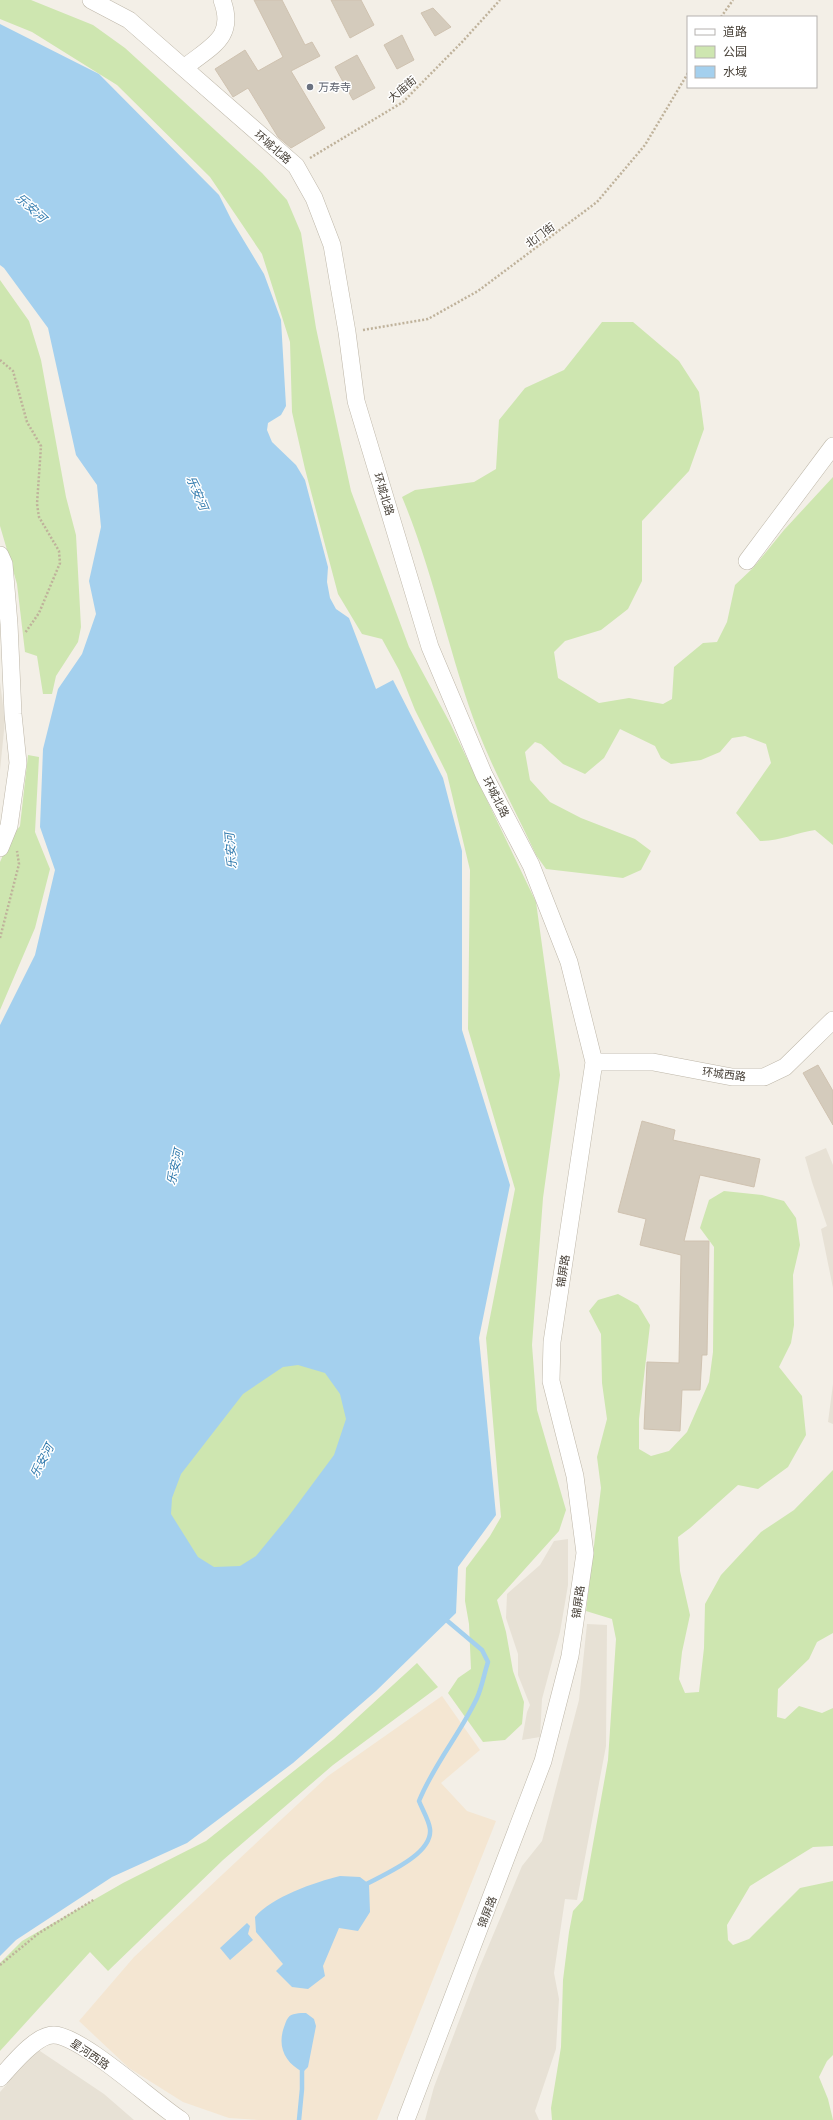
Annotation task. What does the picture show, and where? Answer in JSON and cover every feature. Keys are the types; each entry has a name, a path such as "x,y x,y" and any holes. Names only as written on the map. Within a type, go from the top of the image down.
{"street":[{"name":"环城北路","path":"91,0 129,20 296,166 314,198 332,245 347,332 356,402 430,647 484,775 531,865 569,962 594,1062"},
{"path":"184,68 222,37 227,28 227,14 222,0"},
{"path":"747,561 833,446"},
{"path":"0,555 4,564 13,714 18,763 9,826 0,848"},
{"name":"环城西路","path":"594,1062 652,1062 732,1077 764,1077 785,1068 833,1020"},
{"name":"锦屏路","path":"406,2120 543,1761 570,1656 585,1553 575,1476 552,1381 552,1342 594,1062"},
{"name":"星河西路","path":"0,2078 37,2041 53,2035 71,2039 94,2054 181,2120"}],"path":[{"name":"大庙街","path":"296,166 403,102 464,41 500,0"},
{"path":"722,16 733,0"},
{"name":"北门街","path":"347,332 428,319 478,291 597,202 645,145 687,75"},
{"path":"0,360 14,371 27,422 41,446 37,504 39,517 59,551 60,563 39,613 10,655"},
{"path":"0,938 18,864 16,843 9,826"},
{"path":"0,1965 39,1933 95,1899"}],"shaded area":[{"path":"0,682 5,721 0,770"},
{"path":"826,1148 833,1165 833,1288 821,1229 827,1226 805,1157"},
{"path":"833,1384 833,1424 828,1422"},
{"path":"568,1539 568,1585 560,1632 542,1699 540,1737 522,1740 527,1712 530,1705 518,1675 518,1654 506,1618 507,1594 540,1565 554,1541"},
{"path":"587,1624 607,1625 606,1746 577,1900 565,1899 554,1973 559,1999 556,2049 535,2111 539,2120 425,2120 434,2087 478,1971 522,1866 542,1841 579,1700"},
{"path":"442,1696 480,1750 441,1783 467,1811 496,1821 377,2120 259,2120 229,2118 183,2102 129,2068 79,2021 134,1957 328,1776"},
{"path":"37,2049 104,2094 134,2120 0,2120 0,2092"}],"green space":[{"path":"0,0 31,0 93,25 125,48 262,173 287,200 301,233 316,328 351,491 409,647 450,723 536,902 560,1075 543,1198 532,1345 537,1410 566,1510 559,1531 497,1600 506,1632 513,1671 524,1702 522,1724 505,1740 483,1742 448,1693 458,1678 471,1669 469,1624 465,1601 466,1568 490,1536 501,1517 486,1338 515,1189 468,1029 470,870 447,774 415,710 399,670 382,639 362,634 338,594 305,469 292,412 290,342 262,254 210,177 117,85 32,32 0,19"},
{"path":"0,280 29,321 41,360 66,497 76,535 81,627 78,642 56,676 52,694 43,694 37,656 25,652 17,584 0,526"},
{"path":"602,322 633,322 679,361 699,392 704,429 689,471 642,521 642,581 628,609 601,630 565,641 554,652 558,678 599,703 629,698 663,704 672,699 674,667 703,643 717,642 727,622 735,585 753,568 784,530 833,477 833,845 815,830 774,840 760,841 736,813 771,763 766,744 745,736 732,738 720,752 701,760 671,764 661,758 655,746 620,729 604,758 585,774 563,764 541,744 535,742 525,752 530,780 550,802 581,818 635,839 651,851 641,870 623,878 546,869 536,855 485,747 458,673 423,555 402,497 415,490 474,482 496,469 499,420 525,388 564,370"},
{"path":"28,755 39,757 35,832 50,869 35,928 0,1010 0,862 10,839 20,826"},
{"path":"724,1191 762,1195 784,1201 796,1218 800,1245 793,1275 794,1325 791,1343 779,1367 802,1396 806,1435 788,1467 758,1489 738,1485 678,1537 680,1571 690,1615 682,1652 679,1679 685,1693 699,1692 704,1648 705,1604 721,1575 761,1532 794,1510 833,1470 833,1633 817,1642 809,1659 778,1689 777,1717 785,1719 799,1706 822,1713 833,1708 833,1846 813,1847 750,1886 727,1925 728,1940 733,1945 749,1939 800,1888 833,1881 833,2055 827,2061 819,2077 828,2099 833,2120 552,2120 551,2108 561,2047 563,1980 569,1932 573,1911 583,1900 608,1760 616,1639 612,1619 586,1611 601,1488 597,1457 607,1419 602,1383 601,1334 589,1311 598,1300 618,1294 638,1305 650,1325 639,1419 639,1449 651,1456 669,1451 687,1432 709,1382 713,1352 714,1247 700,1228 709,1200"},
{"path":"430,1325 55,1858 142,1517 262,1362"},
{"path":"417,1663 438,1687 333,1765 223,1860 108,1971 90,1952 0,2051 0,1963 22,1941 123,1883 206,1841 334,1739"}],"water":[{"name":"乐安河","path":"0,24 99,74 219,195 232,221 264,274 281,320 286,406 281,415 268,423 267,430 272,442 296,465 305,480 328,567 327,582 330,598 336,609 349,618 376,689 393,680 443,778 462,851 462,1030 510,1185 479,1338 496,1515 458,1567 456,1613 376,1691 293,1763 187,1843 112,1877 16,1940 0,1956 0,1025 35,955 55,870 40,827 43,749 58,689 82,654 96,614 89,581 101,527 97,485 76,455 48,328 4,268 0,265","holes":["298,1365 325,1373 340,1394 346,1419 334,1455 288,1517 256,1556 240,1566 214,1567 198,1557 171,1514 172,1498 181,1474 243,1394 283,1367"]},
{"path":"340,1876 360,1877 369,1884 370,1912 358,1931 339,1928 323,1966 325,1976 308,1989 292,1987 276,1971 283,1964 256,1932 255,1917 272,1903 294,1891"},
{"path":"247,1923 250,1926 248,1934 253,1940 230,1960 220,1948"},
{"path":"306,2013 314,2019 316,2026 308,2067 303,2072 291,2064 287,2059 282,2048 281,2041 284,2027 289,2016"}],"building":[{"path":"254,0 282,0 305,45 312,42 320,56 291,71 325,128 291,148 278,137 248,88 233,97 215,69 245,50 258,71 283,57"},
{"path":"331,0 361,0 374,25 350,38"},
{"path":"433,8 451,27 435,36 421,13"},
{"path":"402,35 414,60 397,69 384,45"},
{"path":"357,55 375,88 353,100 335,67"},
{"path":"818,1065 833,1091 833,1125 803,1073"},
{"path":"642,1121 675,1130 673,1140 760,1159 754,1187 700,1175 684,1241 709,1241 707,1355 702,1355 700,1390 682,1390 680,1431 644,1429 647,1362 679,1363 681,1255 640,1245 646,1219 618,1212"}],"waterway":[{"path":"363,1886 415,1856 429,1838 430,1829 427,1818 419,1801 432,1774 463,1724 482,1685 488,1662 482,1650 444,1618"},
{"path":"299,2120 302,2089 302,2066"}],"place":[{"name":"万寿寺","path":"310,87"}]}
